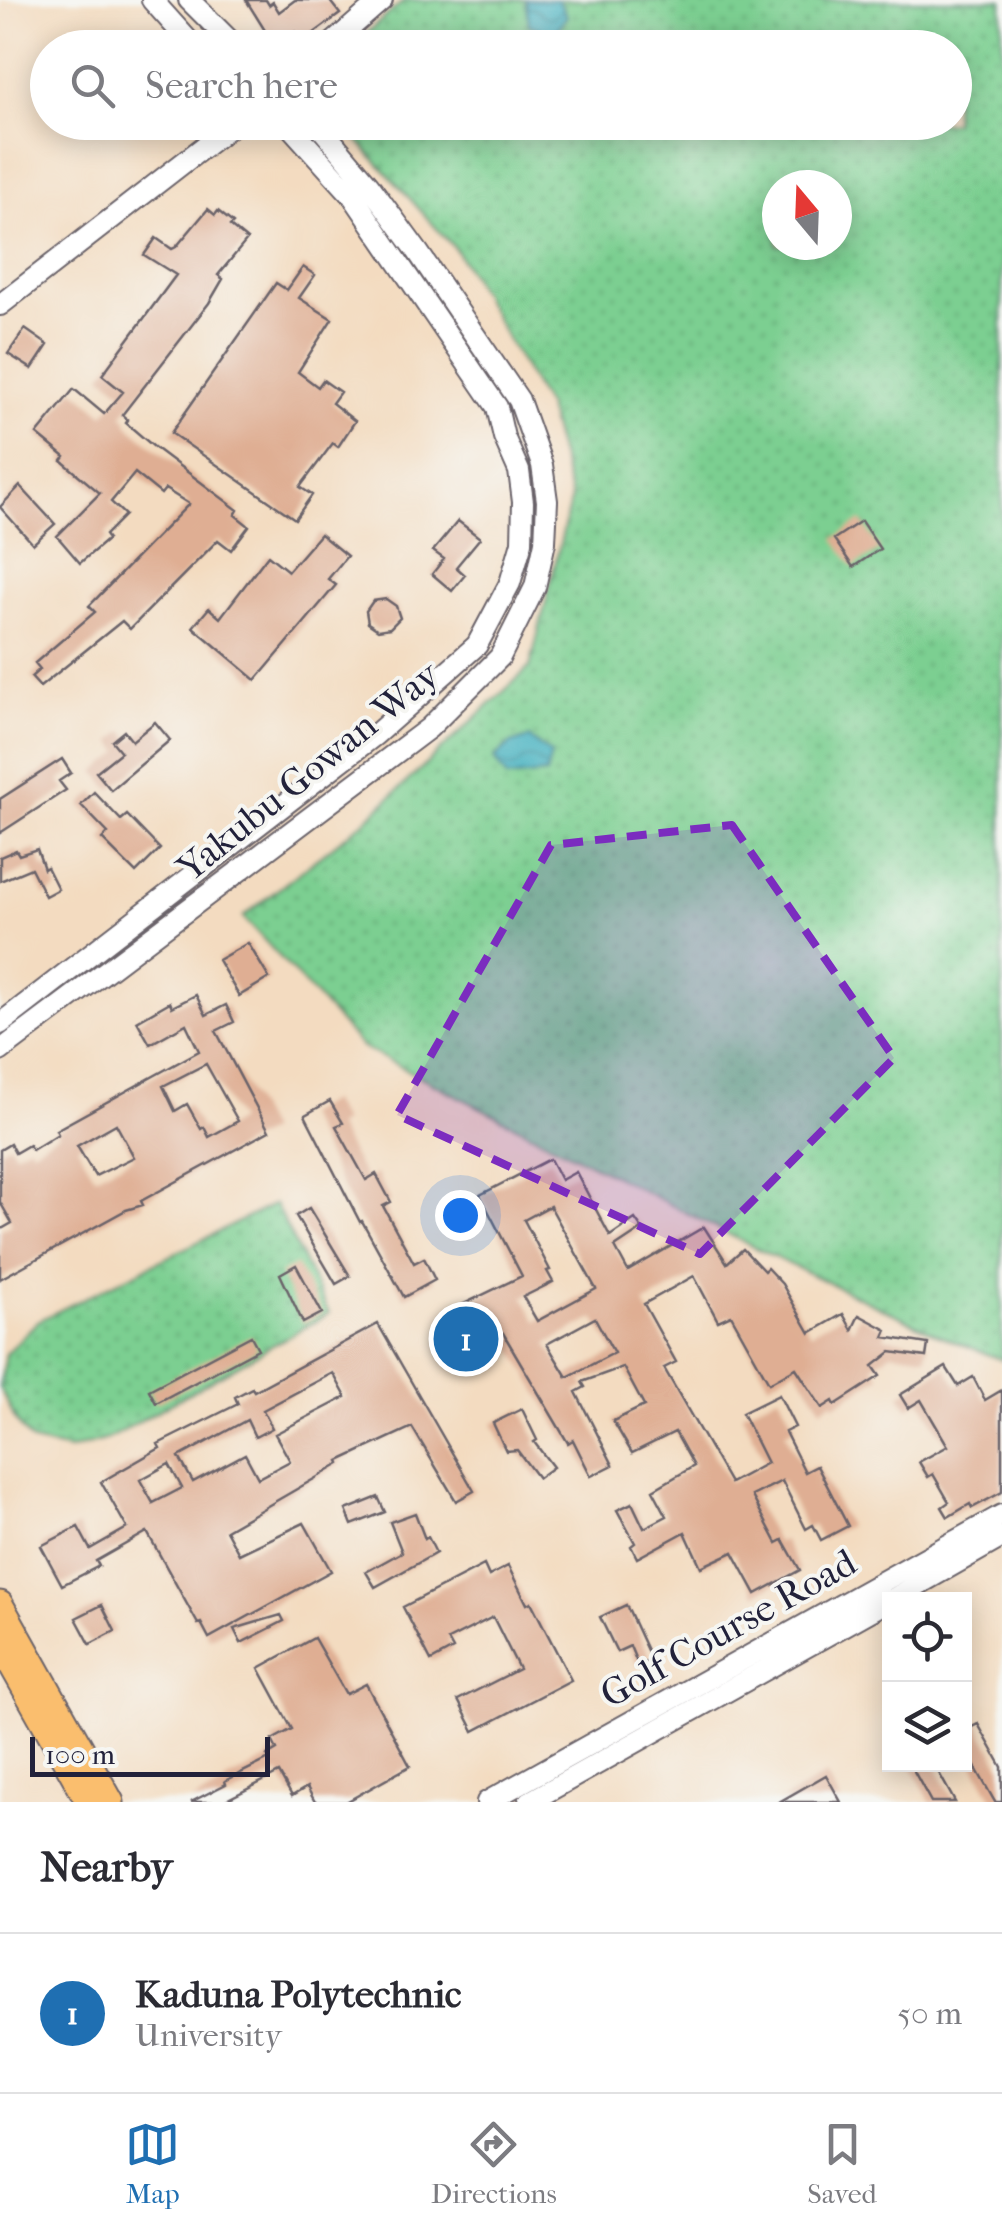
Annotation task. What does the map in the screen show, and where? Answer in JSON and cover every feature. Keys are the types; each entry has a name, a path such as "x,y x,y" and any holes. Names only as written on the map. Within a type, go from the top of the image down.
{"main road":[{"path":"0,1604 110,1802"},
{"path":"0,1644 89,1802"}],"street":[{"path":"152,0 179,30"},
{"path":"189,0 220,30"},
{"path":"347,30 382,0"},
{"path":"0,304 213,140"},
{"name":"Yakubu Gowan Way","path":"0,1024 375,734 477,644 510,584 522,542 519,471 504,437 497,407 352,195 302,140"},
{"name":"Yakubu Gowan Way","path":"0,1051 429,728 500,658 535,586 547,500 542,465 519,400 370,185 331,140"},
{"path":"262,819 281,839"},
{"name":"Golf Course Road","path":"903,1592 997,1534"},
{"name":"Golf Course Road","path":"487,1802 997,1534"},
{"name":"Golf Course Road","path":"528,1802 882,1604"}],"highlighted area":[{"path":"732,825 894,1058 700,1254 397,1115 551,845"}],"green space":[{"path":"405,0 1002,0 1002,1360 939,1335 757,1249 362,1047 243,917 366,820 530,667 571,498 547,408 456,250 357,140 972,140 972,30 370,30"},
{"path":"275,1204 329,1313 108,1439 69,1450 32,1442 16,1421 0,1388 5,1354 38,1321"}],"water":[{"path":"526,0 558,0 567,16 557,30 529,25"},
{"path":"529,738 551,754 546,774 507,778 494,759 510,744"}],"building":[{"path":"246,0 266,0 269,5 273,2 279,12 295,0 329,0 340,14 318,30 265,30"},
{"path":"208,209 215,215 218,211 247,240 218,275 223,279 209,303 122,415 154,447 238,510 235,515 249,526 231,550 218,540 130,629 122,621 40,687 31,677 40,669 35,663 95,612 89,606 189,504 165,489 161,494 135,473 111,502 125,515 105,535 108,539 80,563 57,536 100,493 37,434 74,389 104,414 123,392 102,375 176,275 144,255 156,238 172,249 176,247"},
{"path":"303,267 315,275 299,298 332,319 298,372 318,387 323,380 340,392 332,403 355,421 338,447 333,443 300,487 312,495 295,519 171,433 276,283 287,290"},
{"path":"25,329 48,345 32,369 8,354"},
{"path":"20,486 55,524 33,544 0,507"},
{"path":"458,521 480,538 456,567 465,575 452,591 432,574 444,559 433,551"},
{"path":"861,521 880,549 853,567 834,539"},
{"path":"320,534 347,556 328,579 336,585 256,680 193,627 209,608 220,618 268,555 288,571"},
{"path":"386,599 396,606 400,618 390,628 378,630 368,623 366,611 373,601"},
{"path":"155,722 170,740 111,790 96,772 121,752 112,741 124,731 132,741"},
{"path":"62,759 71,773 59,781 66,790 0,833 0,799"},
{"path":"94,792 121,820 127,815 160,849 136,873 102,839 108,833 81,805"},
{"path":"37,849 44,869 47,867 58,889 45,896 31,868 0,881 0,857 16,850 19,855"},
{"path":"248,943 269,978 239,996 218,960"},
{"path":"196,995 206,1015 226,1005 234,1022 216,1031 269,1131 141,1201 143,1205 126,1210 0,1279 0,1230 12,1223 0,1202 0,1150 10,1144 15,1153 29,1145 32,1150 58,1134 56,1130 199,1051 186,1024 150,1044 137,1021 170,1002 172,1007","holes":["206,1064 238,1121 209,1137 187,1104 175,1111 163,1086","116,1124 134,1157 95,1176 77,1146"]},
{"path":"330,1101 343,1123 336,1126 366,1180 376,1174 391,1202 383,1206 414,1263 424,1258 435,1280 404,1297 305,1115"},
{"path":"550,1159 561,1180 576,1172 610,1236 635,1219 642,1229 615,1247 628,1271 704,1227 727,1263 743,1249 764,1271 767,1268 782,1284 810,1333 843,1314 852,1330 859,1315 887,1330 884,1337 928,1344 926,1357 891,1352 873,1366 880,1376 835,1405 833,1401 822,1408 796,1368 769,1383 731,1315 718,1321 694,1276 644,1304 676,1362 664,1368 730,1483 767,1463 742,1413 779,1395 795,1427 785,1432 805,1472 817,1466 848,1526 821,1540 813,1525 806,1529 782,1481 752,1496 777,1543 783,1540 800,1570 756,1594 733,1552 701,1567 685,1532 637,1558 631,1546 635,1543 617,1510 632,1503 644,1528 667,1516 653,1490 694,1466 675,1432 632,1453 613,1421 644,1406 623,1367 582,1382 585,1387 576,1392 613,1465 591,1476 573,1440 568,1443 503,1333 466,1351 447,1312 522,1276 480,1195","holes":["550,1206 596,1289 537,1321 523,1297 553,1282 524,1220","595,1318 614,1353 567,1377 547,1344"]},
{"path":"309,1208 350,1276 336,1284 296,1216"},
{"path":"296,1265 322,1313 303,1323 280,1274"},
{"path":"378,1324 474,1491 456,1501 412,1427 339,1461 340,1464 226,1530 239,1554 304,1523 331,1571 209,1638 147,1532 96,1561 99,1566 62,1585 41,1546 78,1527 90,1549 127,1528 101,1482 160,1448 158,1444 238,1404 235,1397 252,1388 254,1391","holes":["333,1373 346,1397 275,1434 290,1461 258,1478 245,1454 193,1482 179,1457 247,1420 255,1437 272,1428 263,1410","169,1464 182,1488 153,1503 140,1480"]},
{"path":"251,1336 258,1349 156,1403 149,1390"},
{"path":"946,1367 958,1386 973,1377 985,1400 1002,1390 1002,1492 948,1517 942,1507 949,1502 933,1474 928,1477 919,1462 948,1446 921,1400 908,1408 900,1395"},
{"path":"522,1409 537,1440 534,1442 553,1467 538,1478 517,1450 506,1451 493,1423"},
{"path":"378,1497 385,1512 352,1525 346,1510"},
{"path":"415,1513 425,1539 428,1537 436,1553 375,1587 366,1572 402,1552 390,1522"},
{"path":"484,1565 489,1576 508,1566 571,1680 474,1731 458,1700 519,1669 493,1617 448,1640 453,1649 431,1661 403,1607"},
{"path":"102,1605 115,1631 90,1644 76,1618"},
{"path":"626,1605 651,1659 638,1665 630,1646 617,1652 600,1617"},
{"path":"281,1615 284,1621 241,1643 234,1629"},
{"path":"314,1638 346,1694 366,1684 410,1766 346,1802 315,1802 307,1787 292,1796 279,1773 222,1802 191,1802 269,1759 267,1756 277,1750 272,1740 292,1729 259,1668"},
{"path":"978,1724 1002,1767 1002,1802 995,1802 972,1761 972,1727"},
{"path":"914,1772 938,1772 955,1802 931,1802"},
{"path":"826,1775 841,1802 779,1802"}],"place":[{"name":"Kaduna Polytechnic","path":"466,1339"}]}
